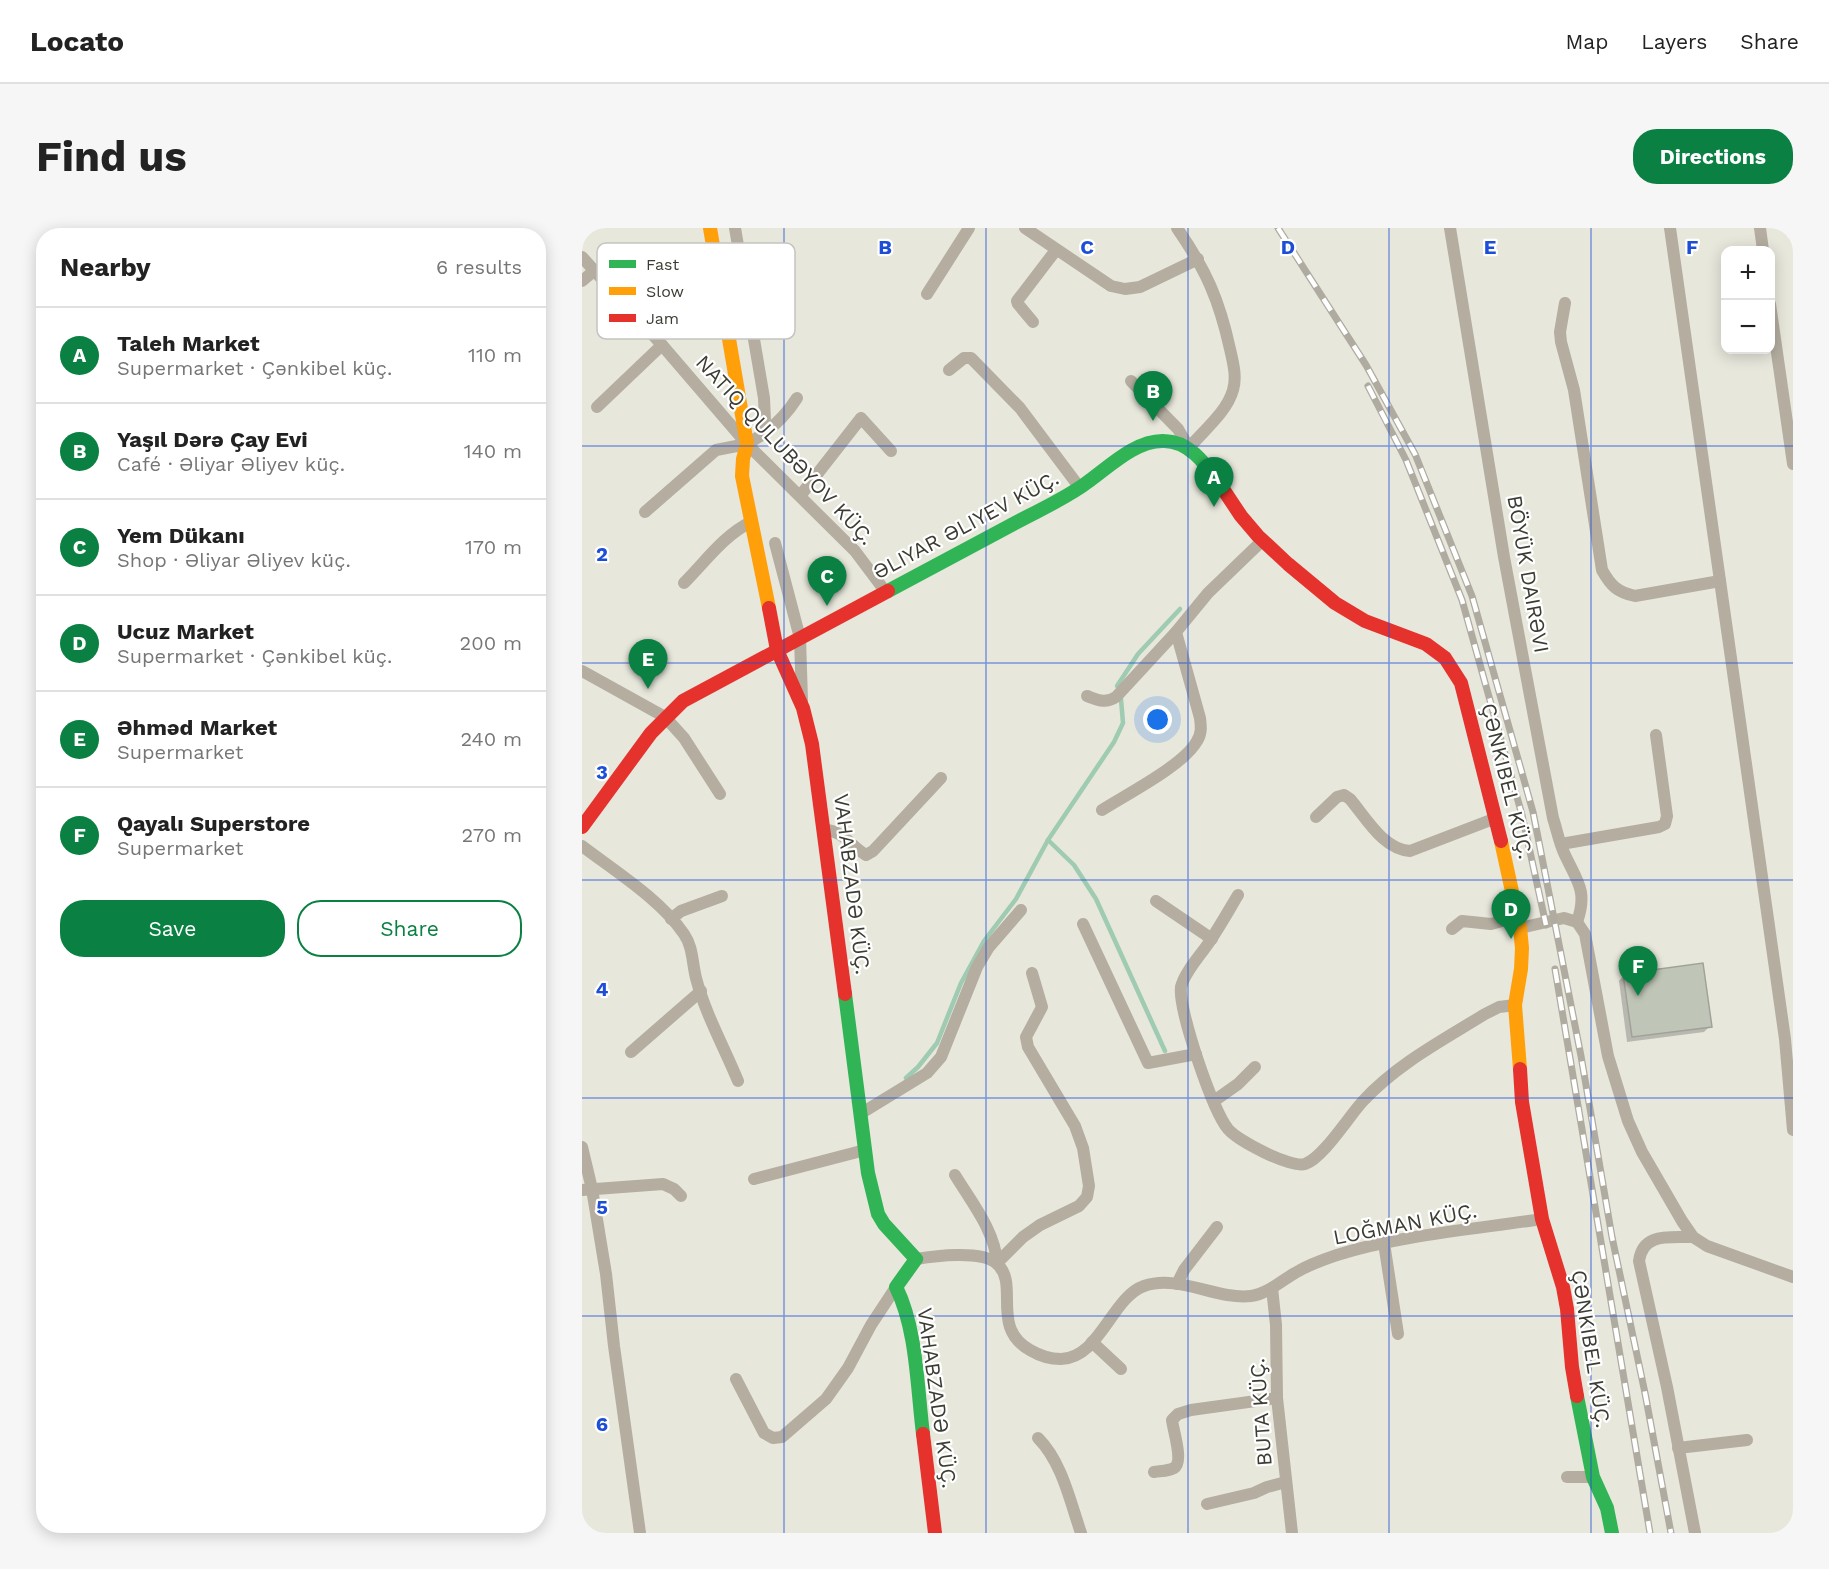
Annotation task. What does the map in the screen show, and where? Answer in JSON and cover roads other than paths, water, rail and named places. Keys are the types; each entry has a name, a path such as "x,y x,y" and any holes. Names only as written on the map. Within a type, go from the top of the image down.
{"street":[{"name":"VAHABZADƏ KÜÇ.","path":"710,228 713,243"},
{"path":"735,228 738,243"},
{"path":"927,294 969,228"},
{"path":"1025,228 1111,286 1125,289 1140,287 1198,259"},
{"path":"1131,381 1178,429 1189,448 1229,399 1234,389 1235,377 1224,323 1211,285 1198,259 1176,228"},
{"name":"BÖYÜK DAIRƏVI","path":"1450,228 1504,557 1553,818 1561,844 1581,887 1581,909 1577,922"},
{"path":"1670,228 1785,1039 1793,1130"},
{"path":"1760,228 1762,246"},
{"path":"1033,322 1017,300 1056,250"},
{"name":"NATIQ QULUBƏYOV KÜÇ.","path":"582,256 597,272"},
{"path":"582,281 595,270"},
{"path":"1565,303 1560,332 1561,342 1574,390 1602,570 1610,586 1635,596 1720,581"},
{"name":"NATIQ QULUBƏYOV KÜÇ.","path":"657,339 747,444 855,551 885,591"},
{"name":"VAHABZADƏ KÜÇ.","path":"729,339 747,444 742,459 742,476 777,650 803,708 812,744 868,1173 878,1214 884,1224 916,1259 896,1287 903,1301 910,1326 935,1533"},
{"path":"754,339 764,398 765,421 762,435"},
{"path":"1775,339 1793,464"},
{"path":"597,407 662,345"},
{"path":"949,370 964,358 971,358 1020,408 1080,488"},
{"path":"645,512 716,450 747,444 762,435 780,421 797,398"},
{"path":"800,496 861,418 891,451"},
{"name":"ƏLIYAR ƏLIYEV KÜÇ.","path":"582,827 665,717 683,701 1080,488 1133,450 1149,442 1163,440 1189,448"},
{"name":"ÇƏNKIBEL KÜÇ.","path":"1189,448 1204,464 1237,511 1263,540 1331,600 1366,622 1421,640 1429,645 1444,657 1461,682 1496,818 1519,922 1522,948 1521,969 1515,1005 1521,1102 1542,1219 1563,1287 1572,1367 1587,1453 1612,1533"},
{"path":"684,583 740,527 751,522"},
{"path":"1087,696 1109,702 1116,698 1208,593 1263,540"},
{"path":"775,543 800,638 803,708"},
{"path":"1102,810 1171,766 1197,741 1201,731 1200,718 1176,632"},
{"path":"582,671 665,717 684,738 720,794"},
{"path":"1561,844 1659,827 1665,824 1667,816 1656,735"},
{"path":"825,830 832,830 866,855 873,851 940,778"},
{"path":"1316,817 1337,797 1344,795 1388,844 1398,850 1410,851 1496,818"},
{"path":"582,846 640,890 684,934 692,951 696,977 701,991 738,1081"},
{"path":"1238,895 1212,939 1189,971 1182,985 1180,996 1196,1054 1227,1128 1240,1139 1292,1164 1302,1165 1311,1161 1321,1152 1361,1102 1399,1069 1485,1014 1499,1007 1515,1005"},
{"path":"671,919 681,911 722,896"},
{"path":"1156,901 1212,939"},
{"path":"860,1114 927,1073 941,1057 977,967 989,947 1021,910"},
{"path":"1452,929 1462,921 1491,924 1563,918 1577,922 1585,934 1608,1056 1628,1121 1642,1152 1682,1221 1693,1237 1707,1246 1793,1276"},
{"path":"1083,924 1148,1063 1196,1054"},
{"path":"916,1259 973,1256 987,1258 997,1263 1014,1244 1032,1231 1080,1206 1088,1197 1089,1185 1083,1148 1075,1126 1028,1047 1026,1037 1042,1007 1032,973"},
{"path":"631,1052 701,991"},
{"path":"1214,1101 1238,1084 1255,1067"},
{"path":"582,1147 587,1189 606,1274 640,1533"},
{"path":"754,1179 865,1149"},
{"name":"LOĞMAN KÜÇ.","path":"955,1175 996,1248 997,1263 1004,1276 1008,1325 1013,1337 1038,1355 1063,1359 1076,1355 1092,1342 1133,1291 1143,1286 1157,1283 1178,1284 1240,1296 1254,1296 1310,1265 1360,1248 1542,1219"},
{"path":"587,1189 663,1184 674,1188 681,1196"},
{"path":"1178,1284 1184,1270 1217,1227"},
{"path":"1693,1237 1657,1239 1645,1243 1641,1250 1640,1261 1695,1533"},
{"path":"1384,1243 1398,1334"},
{"path":"736,1379 764,1434 773,1438 782,1437 826,1399 848,1368 871,1325 896,1287"},
{"name":"BUTA KÜÇ.","path":"1272,1288 1276,1325 1277,1398 1292,1533"},
{"path":"1092,1342 1121,1369"},
{"path":"1154,1472 1174,1468 1178,1463 1172,1420 1178,1414 1191,1410 1277,1398"},
{"path":"1038,1438 1048,1448 1056,1462 1081,1533"},
{"path":"1678,1448 1747,1440"},
{"path":"1567,1477 1593,1477"},
{"path":"1207,1504 1254,1493 1268,1486 1286,1482"}],"waterway":[{"path":"1117,686 1138,654 1180,609"},
{"path":"906,1078 937,1043 961,983 984,941 1016,899 1048,840 1114,742 1123,723 1121,699"},
{"path":"1048,840 1074,865 1096,899 1165,1051"}],"railway":[{"path":"1278,228 1366,365 1415,454 1472,596 1533,812 1581,1056 1612,1237 1645,1393 1671,1533"},
{"path":"1368,386 1406,460 1462,600 1522,815 1546,925"},
{"path":"1555,969 1650,1533"}],"place":[{"name":"Yaşıl Dərə Çay Evi","path":"1153,421"},
{"name":"Taleh Market","path":"1214,507"},
{"name":"Yem Dükanı","path":"827,606"},
{"name":"Əhməd Market","path":"648,689"},
{"name":"Ucuz Market","path":"1511,939"},
{"name":"Qayalı Superstore","path":"1638,996"}]}
